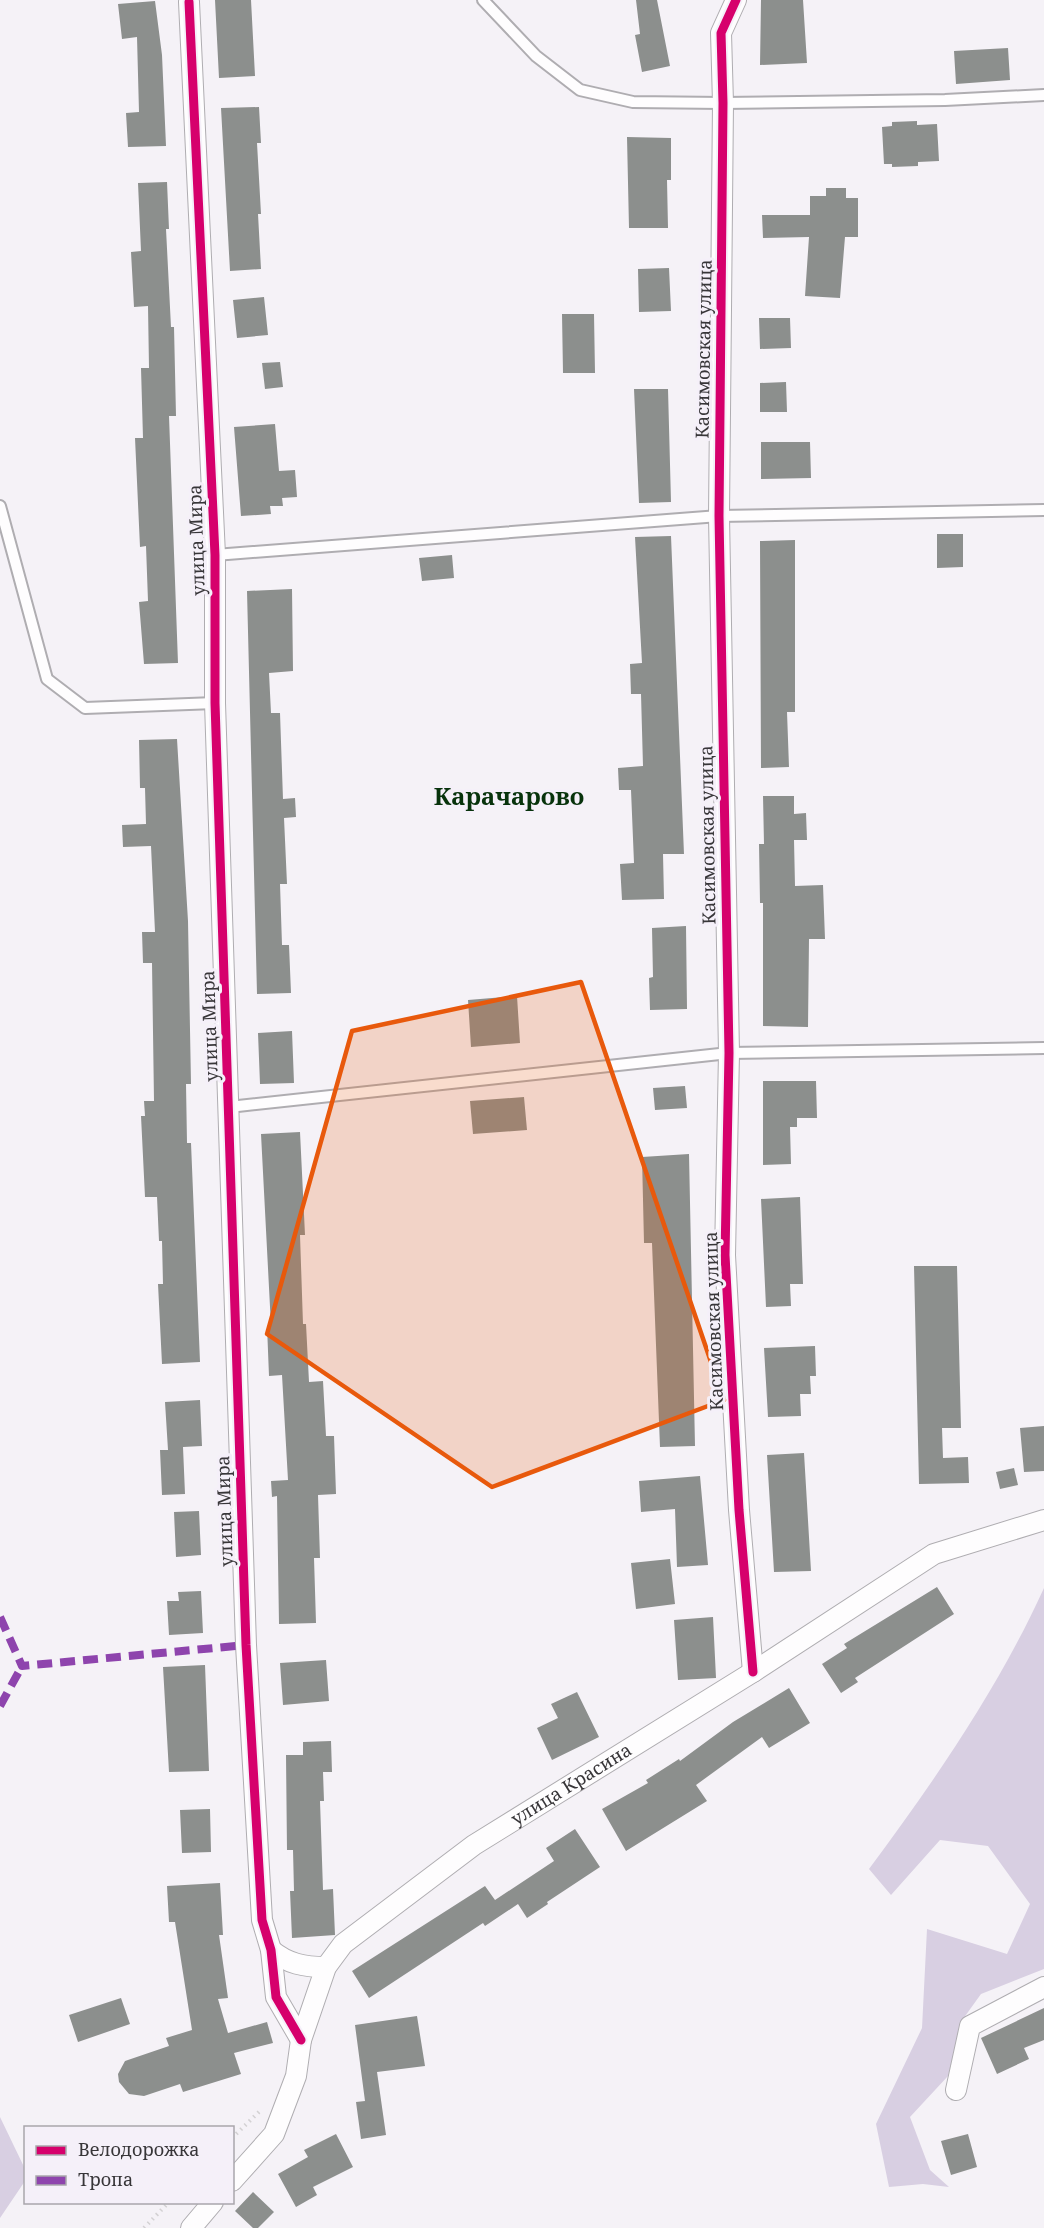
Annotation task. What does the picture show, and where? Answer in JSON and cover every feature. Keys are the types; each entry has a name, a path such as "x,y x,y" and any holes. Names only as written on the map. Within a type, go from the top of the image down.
{"street":[{"name":"Касимовская улица","path":"736,0 721,33 723,103 719,516 729,1053 725,1255 740,1510 753,1672"},
{"name":"улица Мира","path":"189,2 215,555 215,703 246,1645 262,1920 271,1950 276,1998 301,2040"},
{"name":"улица Красина","path":"234,2179 274,2134 296,2076 301,2040 326,1967 343,1944 474,1845 753,1672 934,1554 1044,1520"},
{"path":"271,1950 285,1962 306,1967 326,1967"},
{"path":"956,2090 970,2026 1044,1987"},
{"path":"191,2228 211,2204"}],"lane":[{"path":"483,0 536,56 580,90 633,102 945,100 1044,95"},
{"path":"0,506 47,679 86,708 215,703"},
{"path":"215,555 719,516 1044,510"},
{"path":"229,1107 729,1053 1044,1048"}],"path":[{"path":"144,2228 167,2204"}],"highlighted area":[{"path":"581,982 724,1400 492,1487 267,1334 352,1031"}],"shaded area":[{"path":"1044,1588 1044,1969 981,1994 963,2019 948,2076 910,2117 930,2170 949,2187 923,2184 889,2187 876,2124 922,2028 927,1929 1007,1954 1030,1904 988,1846 940,1840 891,1895 869,1869 918,1802 986,1698"},
{"path":"0,2117 24,2167 24,2182 0,2218"}],"building":[{"path":"215,0 251,0 255,76 219,78"},
{"path":"636,0 657,0 670,66 642,72 635,35 640,34"},
{"path":"761,0 803,0 807,63 760,65"},
{"path":"155,1 162,55 166,146 128,147 126,113 139,112 137,37 122,39 118,4"},
{"path":"1008,48 1010,80 956,84 954,51"},
{"path":"259,107 261,143 257,143 261,269 230,271 221,108"},
{"path":"917,121 917,125 937,124 939,161 918,162 918,166 892,167 892,164 884,164 882,127 892,126 892,122"},
{"path":"627,137 671,138 671,180 667,180 668,228 629,228"},
{"path":"167,182 169,229 166,229 171,327 174,327 176,416 169,416 178,663 144,664 139,602 148,601 146,546 140,547 135,438 143,438 141,368 149,368 148,306 134,307 131,252 141,251 138,183"},
{"path":"826,188 846,188 846,198 858,198 858,237 845,237 840,298 805,296 809,237 763,238 762,215 810,215 810,196 826,196"},
{"path":"669,268 671,311 639,312 638,269"},
{"path":"264,297 268,335 237,338 233,300"},
{"path":"562,314 594,314 595,373 563,373"},
{"path":"759,318 790,318 791,348 760,349"},
{"path":"280,362 283,387 265,389 262,363"},
{"path":"786,382 787,412 760,412 760,383"},
{"path":"634,389 668,389 671,502 639,503"},
{"path":"275,424 279,471 295,470 297,497 282,498 283,506 270,506 271,514 241,516 234,427"},
{"path":"761,442 810,442 811,478 761,479"},
{"path":"937,534 963,534 963,567 937,568"},
{"path":"671,536 684,854 663,854 664,899 622,900 620,864 634,863 631,790 619,790 618,768 643,766 641,694 631,694 630,664 642,663 635,537"},
{"path":"795,540 795,712 787,712 789,767 761,768 760,541"},
{"path":"452,555 454,578 422,581 419,558"},
{"path":"292,589 293,671 269,673 271,713 280,713 283,799 295,798 296,817 284,818 287,884 280,884 282,945 289,945 291,993 257,994 247,591"},
{"path":"177,739 188,921 191,1084 186,1084 187,1143 191,1143 200,1362 162,1364 158,1284 163,1284 162,1241 159,1241 157,1197 145,1197 141,1116 145,1116 144,1101 154,1101 152,963 143,963 142,932 155,932 151,846 123,847 122,825 146,824 145,788 140,788 139,740"},
{"path":"763,796 794,796 794,814 806,813 807,840 794,840 795,886 823,885 825,939 809,939 808,1027 763,1026 763,903 760,903 759,844 764,844"},
{"path":"686,926 687,1009 650,1010 649,978 653,977 652,928"},
{"path":"517,996 520,1043 471,1047 468,1000"},
{"path":"292,1031 294,1083 260,1084 258,1033"},
{"path":"763,1081 816,1081 817,1118 797,1118 797,1127 790,1127 791,1164 763,1165"},
{"path":"685,1086 687,1108 655,1110 653,1088"},
{"path":"524,1097 527,1130 473,1134 470,1101"},
{"path":"300,1132 305,1235 300,1235 303,1324 306,1324 309,1382 323,1381 326,1436 334,1436 336,1494 318,1495 320,1558 314,1558 316,1623 279,1624 277,1496 272,1497 271,1481 288,1480 282,1375 269,1376 267,1326 271,1326 261,1134"},
{"path":"689,1154 695,1446 660,1447 652,1243 644,1243 642,1157"},
{"path":"800,1197 803,1284 790,1284 791,1306 766,1307 761,1199"},
{"path":"914,1266 957,1266 961,1428 942,1428 943,1458 968,1457 969,1483 919,1484"},
{"path":"815,1346 816,1376 810,1376 811,1394 800,1394 801,1416 768,1417 764,1348"},
{"path":"200,1400 202,1446 183,1447 185,1494 162,1495 160,1450 168,1450 165,1402"},
{"path":"1044,1426 1044,1471 1024,1472 1020,1428"},
{"path":"804,1453 811,1571 774,1572 767,1455"},
{"path":"1014,1468 1018,1485 1000,1489 996,1472"},
{"path":"700,1476 708,1565 677,1567 675,1509 641,1512 639,1481"},
{"path":"199,1511 201,1555 176,1557 174,1512"},
{"path":"670,1559 675,1604 636,1609 631,1563"},
{"path":"937,1587 954,1614 855,1678 858,1682 841,1693 822,1664 847,1648 844,1644"},
{"path":"201,1591 203,1633 169,1635 167,1601 179,1601 178,1592"},
{"path":"713,1617 716,1678 678,1680 674,1620"},
{"path":"326,1660 329,1701 283,1705 280,1663"},
{"path":"205,1665 209,1771 169,1772 163,1667"},
{"path":"789,1688 810,1723 769,1748 762,1737 696,1785 707,1801 626,1851 602,1809 648,1783 646,1780 679,1759 680,1761 733,1722"},
{"path":"577,1692 599,1737 552,1760 537,1728 558,1718 551,1704"},
{"path":"331,1741 332,1772 323,1772 324,1801 320,1801 323,1890 333,1889 335,1935 292,1938 290,1891 294,1891 293,1850 287,1850 286,1755 303,1755 303,1742"},
{"path":"210,1809 211,1852 182,1853 180,1810"},
{"path":"575,1829 600,1867 527,1918 518,1904 485,1926 483,1923 369,1998 352,1971 485,1886 495,1900 554,1861 546,1848"},
{"path":"220,1883 223,1935 219,1935 228,1998 218,1999 228,2033 267,2022 273,2043 234,2053 241,2074 183,2092 180,2084 144,2096 129,2094 119,2082 118,2074 125,2061 169,2046 166,2038 192,2030 175,1922 169,1922 167,1886"},
{"path":"121,1998 130,2024 78,2042 69,2015"},
{"path":"1044,2008 1044,2040 1024,2048 1029,2059 997,2074 981,2038"},
{"path":"417,2016 425,2066 377,2072 386,2135 361,2139 356,2102 365,2101 355,2025"},
{"path":"336,2134 353,2167 313,2187 317,2195 296,2207 278,2174 308,2157 304,2150"},
{"path":"968,2134 977,2167 951,2175 941,2141"},
{"path":"253,2192 274,2212 258,2228 253,2228 235,2211"}],"marked path":[{"path":"0,1617 22,1666 246,1645"},
{"path":"0,1706 22,1666"}],"cycle path":[{"path":"736,0 721,33 723,103 719,516 729,1053 725,1255 739,1510 753,1672"},
{"path":"189,2 215,555 215,703 246,1645 262,1920 271,1950 276,1997 301,2040"}],"district":[{"name":"Карачарово","path":"509,797"}]}
